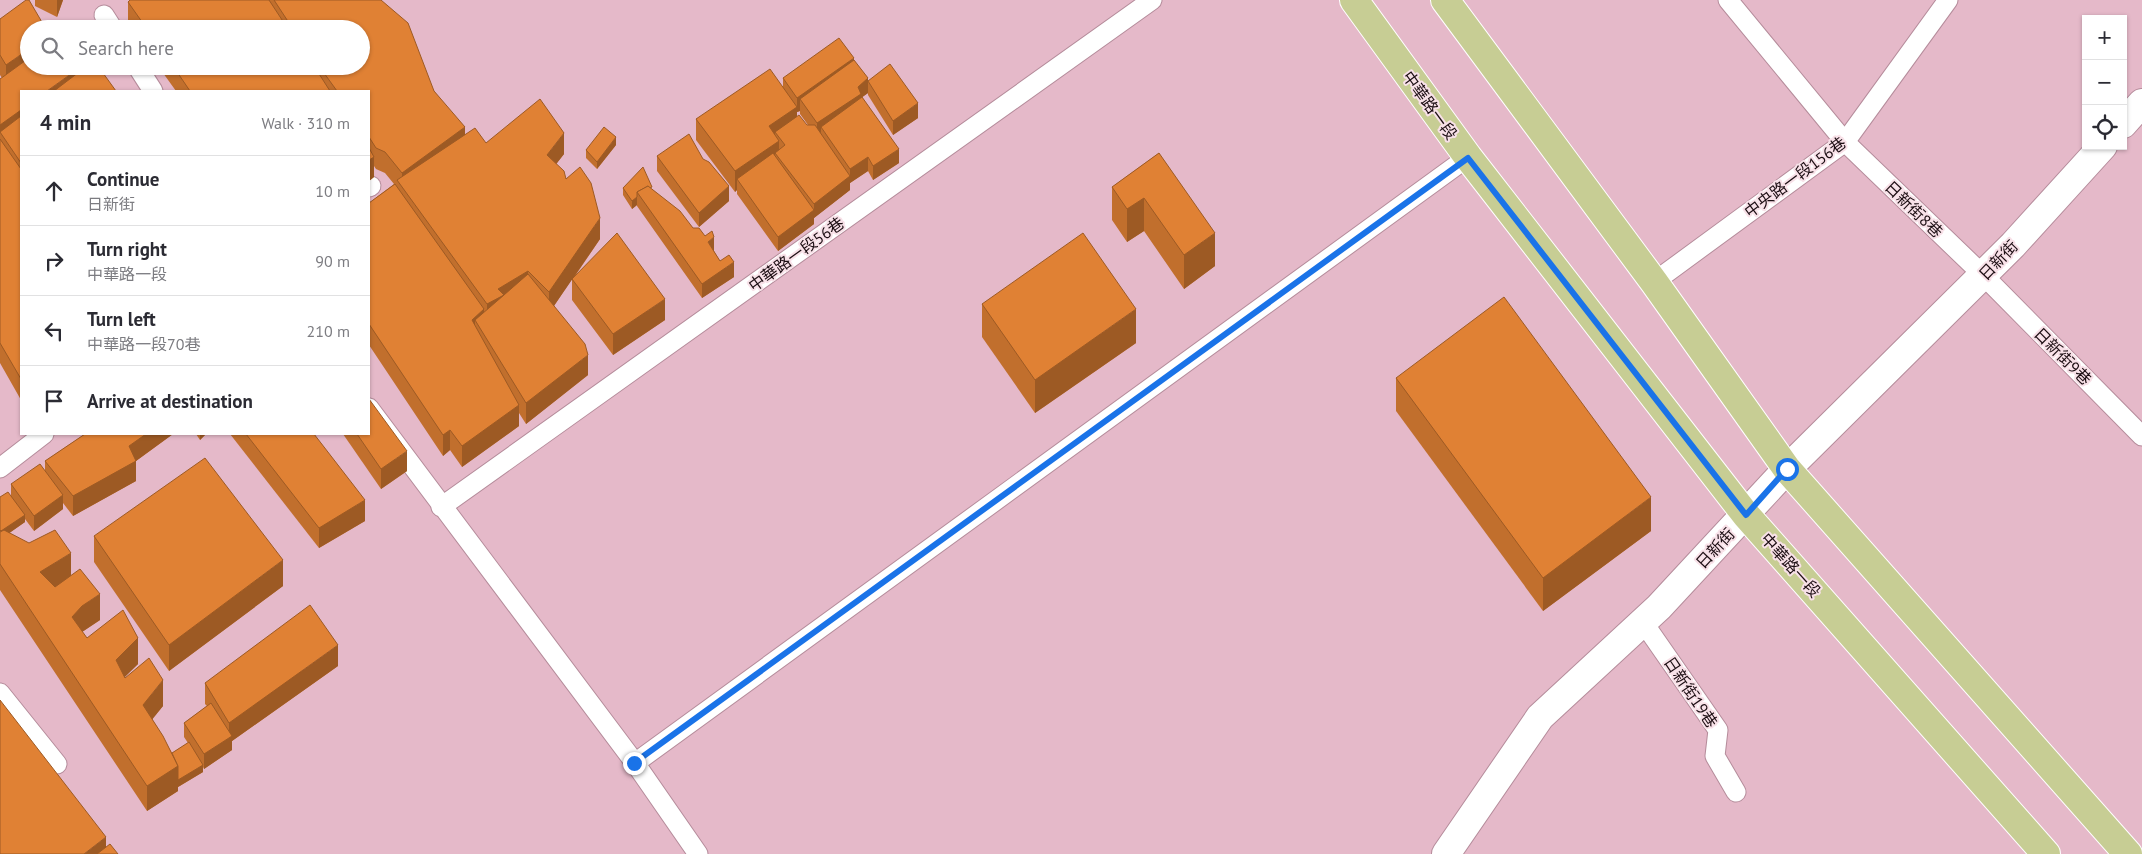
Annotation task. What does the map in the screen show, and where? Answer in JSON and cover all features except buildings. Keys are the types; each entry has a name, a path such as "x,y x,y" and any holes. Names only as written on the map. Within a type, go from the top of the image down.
{"main road":[{"name":"中華路一段","path":"1354,0 1468,158 1746,515 2046,854"},
{"path":"1445,0 1654,282 1787,469 2128,854"}],"street":[{"path":"2127,120 2142,103"},
{"name":"日新街","path":"1452,852 1540,717 1643,622 1746,515 1787,469 1983,275 2099,150"}],"lane":[{"name":"中華路一段56巷","path":"441,507 1152,0"},
{"name":"日新街8巷","path":"1728,0 1845,142 1983,275"},
{"name":"中央路一段156巷","path":"1654,282 1845,142 1948,0"},
{"path":"143,75 152,90"},
{"path":"634,763 1468,158"},
{"name":"日新街9巷","path":"1983,275 2142,436"},
{"path":"370,409 441,507 634,763 698,854"},
{"path":"0,468 43,435"},
{"name":"日新街19巷","path":"1643,622 1718,730 1715,756 1736,792"},
{"path":"0,693 57,764"}],"route":[{"path":"634,763 1468,158 1746,515 1787,469"}]}
